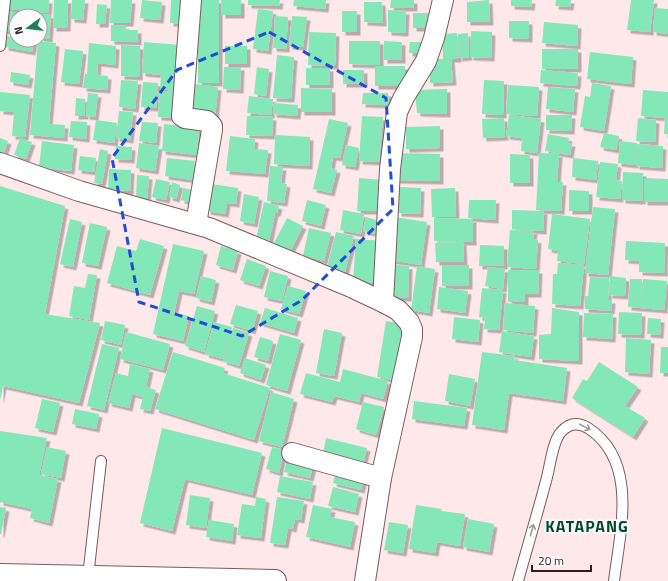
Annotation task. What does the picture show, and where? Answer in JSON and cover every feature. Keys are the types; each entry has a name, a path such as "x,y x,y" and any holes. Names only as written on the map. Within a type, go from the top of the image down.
{"main road":[{"path":"0,575 275,581"}],"street":[{"path":"191,0 182,116 185,118 207,121 212,126 196,224"},
{"path":"383,302 390,169 397,112 426,61 436,32 443,0"},
{"path":"0,163 79,191 196,224 262,249 383,302 398,310 405,316 409,322 412,333 381,478 365,581"},
{"path":"292,453 381,478"}],"lane":[{"path":"0,46 5,0"},
{"path":"518,581 547,480 555,445 560,434 565,428 576,424 582,425 591,430 602,441 612,455 619,470 622,510 614,581"},
{"path":"88,577 101,461"}],"highlighted area":[{"path":"269,32 386,98 393,209 302,300 242,336 139,302 112,158 177,70"}],"building":[{"path":"0,0 49,0 48,13 48,8 0,8"},
{"path":"54,0 68,0 67,28 53,28"},
{"path":"72,0 85,0 83,20 71,19"},
{"path":"111,0 132,0 130,23 110,23"},
{"path":"142,0 162,2 160,20 140,18"},
{"path":"171,0 186,0 185,24 170,23"},
{"path":"198,0 219,0 219,83 198,83"},
{"path":"221,0 241,0 241,15 222,15"},
{"path":"248,0 280,0 279,6 248,5"},
{"path":"294,0 326,0 325,9 293,6"},
{"path":"391,0 414,0 414,8 390,8"},
{"path":"489,0 490,22 467,22 467,2"},
{"path":"511,0 532,0 531,7 511,6"},
{"path":"556,0 571,0 570,7 555,6"},
{"path":"631,0 654,0 650,32 627,30"},
{"path":"364,2 382,2 383,23 364,22"},
{"path":"97,4 107,5 105,24 96,24"},
{"path":"655,8 668,9 668,34 653,32"},
{"path":"258,9 273,11 268,51 253,49"},
{"path":"388,10 406,11 405,33 388,32"},
{"path":"1,11 8,12 8,31 0,30"},
{"path":"342,11 357,11 357,32 342,32"},
{"path":"413,13 431,13 431,28 413,28"},
{"path":"48,15 51,15 48,39"},
{"path":"275,16 288,17 286,49 273,48"},
{"path":"292,16 307,17 303,47 289,46"},
{"path":"509,21 529,21 529,39 509,38"},
{"path":"544,22 578,25 577,46 542,43"},
{"path":"111,25 126,26 126,30 138,30 138,42 111,41"},
{"path":"471,31 492,32 491,58 470,57"},
{"path":"309,32 336,33 335,66 308,65"},
{"path":"457,33 458,59 451,59 453,82 430,83 429,59 443,59 442,34"},
{"path":"468,33 469,57 459,58 458,34"},
{"path":"7,36 8,36 8,48 5,47"},
{"path":"349,41 380,41 380,65 349,64"},
{"path":"384,41 402,42 402,60 384,60"},
{"path":"48,42 56,43 49,124 65,125 64,138 30,135 37,48 48,48"},
{"path":"144,42 181,45 177,91 160,89 161,75 142,73"},
{"path":"410,42 422,42 423,53 409,53"},
{"path":"89,43 116,46 115,65 98,63 97,75 108,76 107,90 83,88 85,74 87,74"},
{"path":"121,45 140,46 139,77 121,76"},
{"path":"225,46 247,46 247,64 225,64"},
{"path":"10,48 33,48 32,52"},
{"path":"65,49 83,51 79,84 61,82"},
{"path":"542,49 578,49 578,69 542,69"},
{"path":"590,52 633,57 631,84 587,79"},
{"path":"277,55 294,57 291,99 273,98"},
{"path":"375,66 405,66 405,86 375,86"},
{"path":"224,67 241,67 240,90 223,89"},
{"path":"257,67 269,69 266,96 254,94"},
{"path":"306,68 330,68 330,85 306,85"},
{"path":"343,70 364,70 364,84 343,84"},
{"path":"541,70 578,73 577,86 540,83"},
{"path":"11,72 30,75 28,85 10,82"},
{"path":"121,80 138,81 135,109 119,107"},
{"path":"484,80 504,81 503,115 482,114"},
{"path":"143,82 158,83 156,108 141,107"},
{"path":"188,83 218,87 215,118 185,115"},
{"path":"592,83 611,86 604,131 580,127 585,96 590,97"},
{"path":"508,85 539,87 537,116 506,114"},
{"path":"548,87 575,89 573,112 546,109"},
{"path":"301,88 332,89 332,112 301,112"},
{"path":"447,89 447,114 417,113 415,90"},
{"path":"643,90 668,92 668,134 664,134 665,118 641,116"},
{"path":"159,91 178,92 177,118 158,117"},
{"path":"0,92 30,95 25,137 12,136 14,112 0,111"},
{"path":"88,93 98,94 95,117 86,116"},
{"path":"363,93 388,93 389,105 362,104"},
{"path":"249,96 273,99 271,115 247,113"},
{"path":"76,98 85,99 85,116 75,116"},
{"path":"274,103 298,105 297,116 273,114"},
{"path":"119,111 133,112 130,140 116,138"},
{"path":"509,115 541,119 537,153 521,151 522,138 506,136"},
{"path":"546,115 572,115 571,131 546,130"},
{"path":"247,116 273,117 272,136 246,135"},
{"path":"362,116 383,117 379,162 359,161"},
{"path":"504,118 505,137 483,138 482,119"},
{"path":"638,118 656,120 655,142 636,141"},
{"path":"329,119 348,123 340,158 333,157 331,168 337,170 331,193 313,189"},
{"path":"96,120 117,123 114,143 93,140"},
{"path":"71,121 87,122 86,139 69,137"},
{"path":"142,122 158,123 156,143 139,141"},
{"path":"164,124 199,128 197,155 162,151"},
{"path":"440,126 440,148 406,149 406,127"},
{"path":"604,133 619,136 616,150 600,147"},
{"path":"548,134 569,138 568,143 572,143 570,155 545,151"},
{"path":"275,135 310,137 309,166 274,164"},
{"path":"230,136 255,139 254,149 268,150 265,174 226,171"},
{"path":"0,138 8,141 4,153 0,152"},
{"path":"20,138 32,142 26,159 14,155"},
{"path":"42,141 74,145 71,171 39,167"},
{"path":"620,141 637,143 635,165 618,163"},
{"path":"139,143 159,146 155,171 136,168"},
{"path":"637,144 663,146 662,168 636,166"},
{"path":"346,145 359,148 355,167 342,165"},
{"path":"116,146 132,147 131,160 115,159"},
{"path":"100,149 108,151 102,184 94,183"},
{"path":"394,153 440,154 440,181 394,180"},
{"path":"539,153 559,154 557,182 563,182 561,211 536,210"},
{"path":"510,154 530,155 530,183 510,183"},
{"path":"80,156 96,158 94,172 78,170"},
{"path":"167,158 195,161 193,180 165,176"},
{"path":"573,158 598,161 596,180 572,177"},
{"path":"600,162 618,164 616,180 622,181 620,199 596,197"},
{"path":"270,166 283,167 281,183 287,184 284,203 267,201"},
{"path":"109,169 131,170 130,191 108,189"},
{"path":"623,172 643,173 642,201 622,200"},
{"path":"137,175 149,176 147,200 136,199"},
{"path":"359,178 382,180 378,211 357,211"},
{"path":"644,178 668,179 668,202 644,202"},
{"path":"156,179 170,182 166,200 152,197"},
{"path":"172,182 180,185 176,199 169,197"},
{"path":"211,184 238,188 236,204 227,203 225,214 207,211"},
{"path":"0,186 65,206 45,314 100,323 79,403 3,386 0,401"},
{"path":"399,187 421,188 420,214 398,213"},
{"path":"183,188 197,191 194,203 181,200"},
{"path":"455,188 456,217 432,217 431,189"},
{"path":"569,190 589,191 589,211 569,211"},
{"path":"244,194 259,197 254,224 240,221"},
{"path":"307,200 326,205 321,226 302,221"},
{"path":"469,200 496,200 495,220 468,218"},
{"path":"264,202 279,206 277,213 275,213 269,242 256,239"},
{"path":"593,207 615,209 608,275 585,273"},
{"path":"343,210 364,214 361,234 340,230"},
{"path":"512,210 544,211 543,231 512,229"},
{"path":"552,214 590,219 584,264 557,261 558,251 548,249"},
{"path":"366,217 384,222 381,235 363,231"},
{"path":"394,217 427,222 421,265 389,260"},
{"path":"287,218 303,226 289,254 273,245"},
{"path":"434,218 473,219 473,242 434,241"},
{"path":"70,219 82,222 73,267 60,264"},
{"path":"90,223 107,227 98,266 82,263"},
{"path":"309,228 331,233 324,261 303,256"},
{"path":"510,230 534,231 533,239 538,240 536,269 507,267"},
{"path":"336,232 354,236 345,272 327,267"},
{"path":"140,239 164,246 150,295 107,283 117,246 136,251"},
{"path":"356,239 382,241 378,283 353,281"},
{"path":"626,241 665,243 664,273 639,272 639,261 625,260"},
{"path":"463,242 464,262 436,262 435,243"},
{"path":"173,244 204,251 194,294 179,291 174,313 189,316 183,341 153,334"},
{"path":"480,245 504,246 504,266 479,266"},
{"path":"221,246 238,251 233,270 216,265"},
{"path":"247,259 266,266 259,286 240,280"},
{"path":"558,263 584,265 580,306 552,304 553,274 557,274"},
{"path":"389,264 409,266 408,298 388,297"},
{"path":"442,265 469,265 469,286 442,286"},
{"path":"417,266 435,269 429,313 411,310"},
{"path":"488,267 505,269 503,289 485,286"},
{"path":"508,270 539,270 538,294 525,294 525,302 508,302"},
{"path":"270,271 288,276 282,301 264,297"},
{"path":"88,274 97,275 89,320 69,316 74,286 85,288"},
{"path":"201,276 216,280 211,302 196,298"},
{"path":"610,276 626,278 625,296 609,295"},
{"path":"590,277 609,278 608,300 612,300 611,311 585,309 585,296 588,296"},
{"path":"630,279 642,279 640,308 628,307"},
{"path":"643,279 667,281 664,310 640,308"},
{"path":"288,286 306,291 299,314 281,309"},
{"path":"439,287 468,291 465,313 437,309"},
{"path":"482,288 503,290 499,330 484,329 485,318 479,317"},
{"path":"505,303 535,306 533,333 503,330"},
{"path":"236,305 258,311 252,331 230,324"},
{"path":"197,306 215,311 204,352 185,346"},
{"path":"265,308 298,318 294,333 260,323"},
{"path":"552,308 579,312 579,361 539,359 539,335 551,334"},
{"path":"619,312 642,313 641,335 618,334"},
{"path":"584,313 613,314 612,339 583,337"},
{"path":"454,317 480,320 478,342 452,339"},
{"path":"648,318 661,319 660,335 647,334"},
{"path":"105,321 125,325 121,345 101,340"},
{"path":"386,321 403,324 394,380 377,377"},
{"path":"214,322 232,327 223,359 205,354"},
{"path":"233,328 249,333 239,366 223,361"},
{"path":"324,329 342,333 334,376 316,373"},
{"path":"502,331 534,336 531,357 499,352"},
{"path":"126,332 170,344 163,370 120,359"},
{"path":"280,334 301,340 287,391 266,385"},
{"path":"260,337 273,341 268,361 254,357"},
{"path":"626,338 651,340 649,374 625,372"},
{"path":"102,344 119,348 104,410 87,406"},
{"path":"661,347 668,347 668,373 660,373"},
{"path":"173,352 225,368 223,373 270,388 254,440 155,409"},
{"path":"482,352 515,356 514,360 567,368 563,401 509,393 504,430 472,425"},
{"path":"245,358 266,365 261,380 240,373"},
{"path":"599,362 638,387 625,406 645,418 633,437 572,398 583,379 587,381"},
{"path":"130,364 150,369 146,387 156,390 150,411 140,409 143,397 132,394 129,408 108,403 116,373 128,376"},
{"path":"343,369 388,381 383,399 361,393 359,402 334,396 332,402 300,394 306,373 340,382"},
{"path":"449,374 475,379 470,406 445,401"},
{"path":"271,392 294,399 282,447 259,441"},
{"path":"42,399 60,403 53,432 35,428"},
{"path":"414,401 467,408 464,426 412,419"},
{"path":"363,402 384,407 376,435 356,429"},
{"path":"75,409 99,414 96,429 72,424"},
{"path":"162,428 262,453 252,495 185,479 172,531 140,523"},
{"path":"0,431 47,438 39,475 58,479 49,523 30,518 32,509 0,502"},
{"path":"326,438 367,448 363,464 323,454"},
{"path":"47,447 66,451 61,478 41,474"},
{"path":"272,447 284,450 279,473 266,469"},
{"path":"288,455 314,462 310,478 284,472"},
{"path":"337,467 365,474 361,490 333,483"},
{"path":"280,476 313,482 310,499 277,492"},
{"path":"333,487 359,494 355,512 328,506"},
{"path":"190,495 210,498 206,528 186,525"},
{"path":"256,497 266,499 261,538 237,535 242,504 255,506"},
{"path":"277,497 304,501 301,520 295,519 293,529 288,528 285,545 270,543"},
{"path":"313,505 332,509 330,517 355,522 350,547 306,537"},
{"path":"416,505 442,509 441,511 465,514 460,546 437,542 435,553 409,549"},
{"path":"0,507 6,508 1,534 0,534"},
{"path":"468,519 494,524 489,552 463,547"},
{"path":"209,520 234,524 232,541 206,537"},
{"path":"389,522 408,525 403,553 384,550"}],"district":[{"name":"KATAPANG","path":"587,526"}]}
